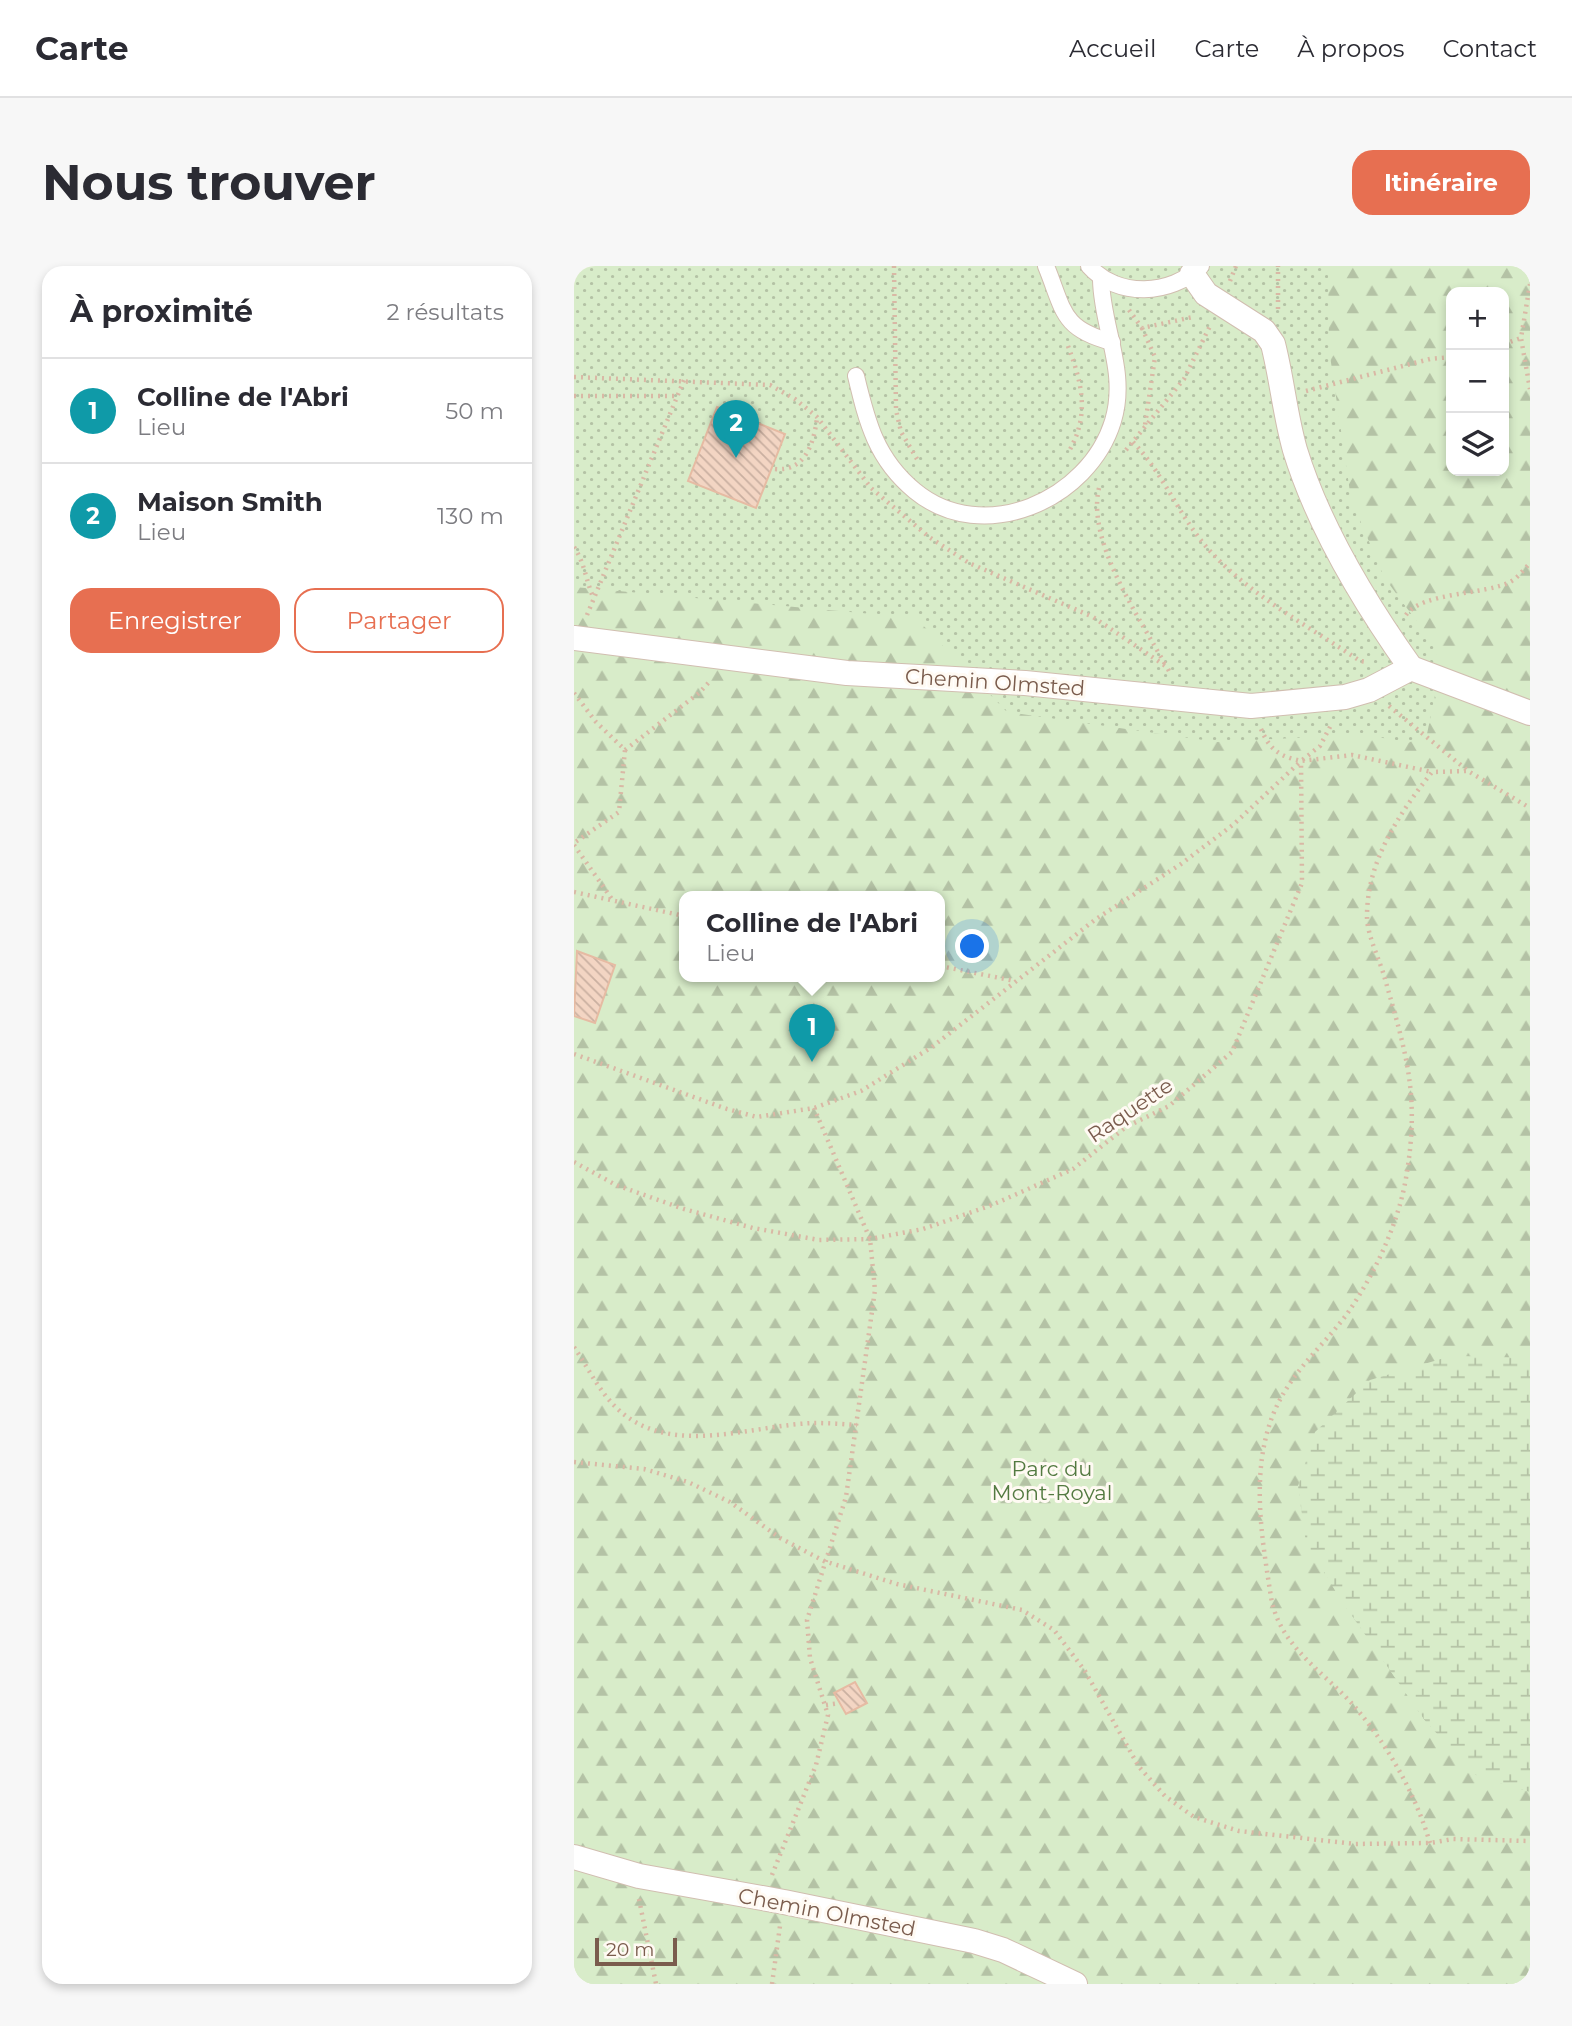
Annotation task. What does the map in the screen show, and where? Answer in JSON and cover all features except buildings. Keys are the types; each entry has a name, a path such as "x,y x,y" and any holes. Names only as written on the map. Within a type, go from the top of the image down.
{"street":[{"path":"1197,270 1206,294 1220,306 1264,331 1272,344 1296,451 1321,517 1363,595 1411,668 1530,713"},
{"name":"Chemin Olmsted","path":"576,638 729,660 846,673 1084,688 1251,706 1345,697 1369,690 1411,668"},
{"name":"Chemin Olmsted","path":"574,1857 639,1876 974,1941 1003,1950 1075,1984"}],"lane":[{"path":"1046,266 1065,312 1077,330 1112,342"},
{"path":"1089,266 1101,280 1120,287 1141,288 1178,283 1197,270"},
{"path":"856,376 869,430 900,476 934,503 950,511 985,517 1020,511 1048,499 1081,474 1107,437 1117,404 1117,367 1102,307 1101,280"}],"path":[{"path":"894,266 896,410 905,442 919,462"},
{"path":"1119,456 1184,379 1220,306 1236,266"},
{"path":"1530,284 1521,338 1530,388"},
{"path":"1127,306 1142,328 1155,357 1144,426"},
{"path":"1142,328 1200,316 1220,306"},
{"path":"1509,343 1521,338"},
{"path":"1068,453 1080,429 1083,404 1080,380 1069,349"},
{"path":"1282,397 1446,357"},
{"path":"574,377 770,385 795,399 817,417 872,488 929,537 969,563 1093,617 1167,667"},
{"path":"576,638 684,380"},
{"path":"574,396 679,396"},
{"path":"775,469 785,470 801,462 810,446 817,417"},
{"path":"1133,442 1147,457 1190,528 1236,575 1360,661 1411,668"},
{"path":"1102,480 1096,498 1104,542 1119,579 1187,701"},
{"path":"574,547 583,563 586,581 594,599"},
{"path":"1391,639 1409,610 1433,599 1483,592 1513,581 1530,563"},
{"path":"615,903 574,844 619,813 625,750 699,693 729,660"},
{"path":"1369,690 1468,771 1530,808"},
{"path":"574,693 596,722 625,750"},
{"path":"574,1054 727,1109 757,1117 814,1108 873,1084 932,1046 1096,919 1181,864 1234,824 1320,746 1345,697"},
{"path":"1251,706 1269,747 1281,757 1301,761 1352,755 1432,772 1468,771"},
{"name":"Raquette","path":"574,1162 616,1185 753,1228 819,1240 870,1240 923,1229 1073,1169 1126,1127 1169,1106 1232,1052 1301,883 1301,761"},
{"path":"1430,1843 1421,1812 1401,1774 1361,1713 1334,1683 1294,1649 1281,1624 1271,1600 1258,1477 1271,1420 1298,1369 1346,1314 1379,1259 1403,1194 1414,1099 1408,1058 1367,918 1372,878 1381,848 1410,800 1432,772"},
{"path":"574,892 679,915"},
{"path":"945,967 1016,981"},
{"path":"771,1875 816,1765 828,1715 810,1658 807,1634 809,1609 824,1561 835,1538 846,1497 875,1290 875,1262 870,1240 814,1108"},
{"path":"574,1347 595,1382 621,1412 660,1432 696,1435 814,1423 857,1425"},
{"path":"574,1462 644,1469 688,1482 730,1502 779,1538 824,1561 897,1584 1022,1610 1054,1630 1085,1671 1139,1767 1165,1796 1195,1817 1238,1831 1355,1844 1430,1843 1453,1839 1530,1841"},
{"path":"826,1705 840,1703"},
{"path":"639,1876 639,1901 656,1984"},
{"path":"772,1984 782,1914"}],"green space":[{"name":"Parc du Mont-Royal","path":"574,266 1530,266 1530,1984 574,1984"},
{"name":"Parc du Mont-Royal","path":"1328,266 1530,266 1530,1358 1451,1356 1298,1486 1307,1543 1341,1600 1426,1722 1477,1776 1530,1792 1530,1984 574,1984 574,587 916,618 1007,712 1217,742 1368,734 1406,744 1427,734 1435,695 1437,649 1384,577 1351,499 1329,349"},
{"path":"1451,1356 1530,1358 1530,1792 1477,1776 1426,1722 1341,1600 1306,1543 1298,1486 1315,1432 1370,1380"}],"place":[{"name":"Maison Smith","path":"736,458"},
{"name":"Colline de l'Abri","path":"812,1062"}]}
